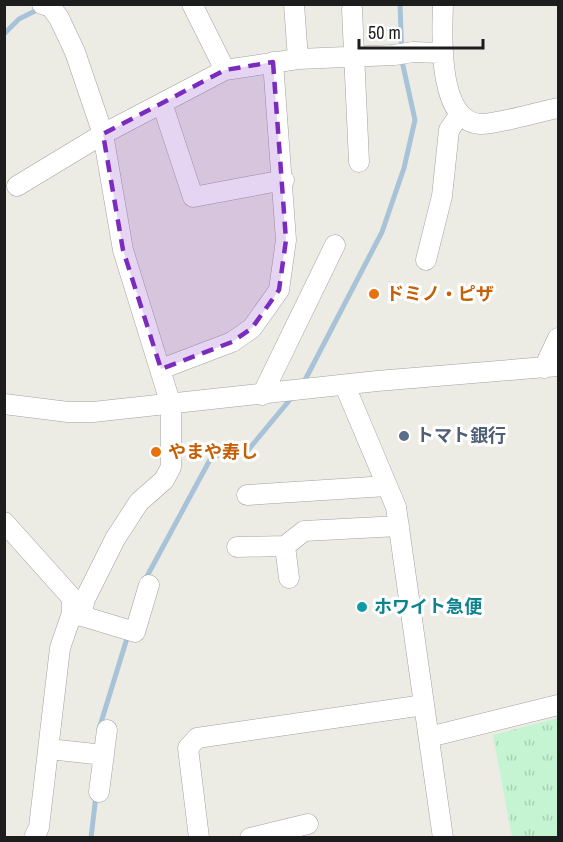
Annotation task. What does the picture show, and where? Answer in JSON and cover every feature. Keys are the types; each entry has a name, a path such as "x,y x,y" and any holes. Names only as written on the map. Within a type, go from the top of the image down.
{"street":[{"path":"192,4 225,70"},
{"path":"294,4 298,58"},
{"path":"443,4 441,53 450,94 460,114 480,124 558,108"},
{"path":"34,837 39,827 60,648 115,539 139,502 164,480 171,467 171,405 123,250 103,135 75,52 49,5"},
{"path":"352,9 358,162"},
{"path":"17,186 103,135 225,70 298,58 441,53"},
{"path":"161,369 232,342 252,328 279,290 286,240 284,180 273,62"},
{"path":"162,103 193,197 284,180"},
{"path":"426,260 442,196 449,130 460,114"},
{"path":"262,395 335,245"},
{"path":"4,404 68,412 171,405 551,367 558,338"},
{"path":"345,386 396,507 443,837"},
{"path":"247,495 387,486"},
{"path":"4,522 72,598 76,614"},
{"path":"237,547 285,546 304,531 399,526"},
{"path":"285,546 289,578"},
{"path":"76,614 135,632 149,585"},
{"path":"199,837 188,748 197,738 424,705"},
{"path":"429,737 558,705"},
{"path":"99,792 98,754 107,730"},
{"path":"49,749 98,754"},
{"path":"250,837 308,824"}],"highlighted area":[{"path":"273,62 286,240 279,290 252,328 232,342 161,369 123,250 103,134 225,70"}],"green space":[{"path":"558,718 558,837 512,837 493,735"}],"waterway":[{"path":"304,382 382,232 404,168 415,120 402,61 400,4"},
{"path":"4,34 19,19 39,9"},
{"path":"145,580 212,456 244,455 293,396"},
{"path":"99,729 128,635"},
{"path":"91,838 96,795"}],"place":[{"name":"ドミノ・ピザ","path":"374,294"},
{"name":"トマト銀行","path":"404,436"},
{"name":"やまや寿し","path":"156,452"},
{"name":"ホワイト急便","path":"362,607"}]}
